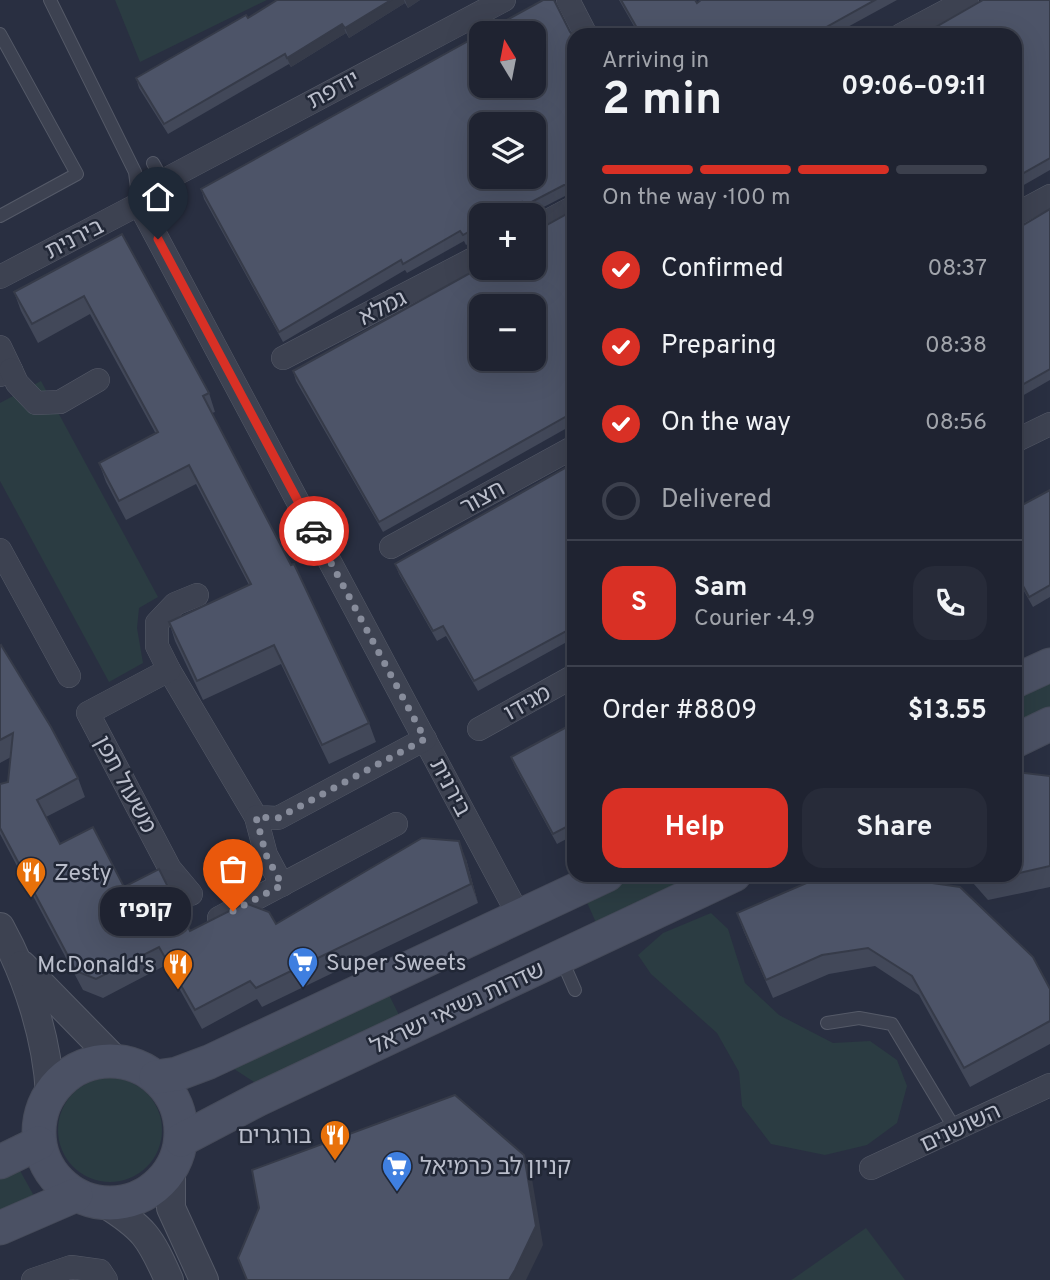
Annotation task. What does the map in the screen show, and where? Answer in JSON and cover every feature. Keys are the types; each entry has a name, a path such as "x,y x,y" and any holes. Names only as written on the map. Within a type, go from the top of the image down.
{"main road":[{"path":"1022,678 1050,665"},
{"path":"1022,738 1050,724"},
{"path":"156,1077 177,1074 209,1062 592,882"},
{"name":"שדרות נשיאי ישראל","path":"176,1155 257,1100 719,882"},
{"path":"0,1228 90,1199 135,1199 161,1181 176,1155 181,1122 177,1105 156,1077 137,1066 116,1061 94,1062 74,1071 50,1094 42,1109 39,1143 52,1173 90,1199"},
{"path":"0,1163 39,1143"}],"street":[{"name":"יודפת","path":"163,181 505,0"},
{"path":"568,0 582,28"},
{"path":"914,28 967,0"},
{"path":"1022,211 1050,197"},
{"name":"בירנית","path":"0,276 139,204 519,916"},
{"path":"546,222 567,211"},
{"name":"גמלא","path":"283,358 469,261"},
{"path":"0,346 5,372 36,404 60,402 98,380"},
{"path":"1022,438 1050,424"},
{"name":"חצור","path":"391,547 567,451"},
{"path":"0,550 69,676"},
{"path":"197,595 175,604 157,623 158,646 169,670 256,817 266,855 282,885"},
{"name":"משעול תפן","path":"169,670 88,713 170,869 191,894"},
{"name":"מגידו","path":"479,729 567,680"},
{"path":"256,817 278,818 425,739"},
{"path":"202,926 396,824"},
{"path":"0,926 20,963 49,1070 50,1094"},
{"path":"20,963 116,1061"},
{"name":"השושנים","path":"871,1168 955,1129 1048,1092"},
{"path":"176,1155 171,1208 204,1280"},
{"path":"90,1199 138,1224 156,1251 169,1280"},
{"path":"33,1280 71,1267 100,1271 106,1280"}],"lane":[{"path":"50,0 135,172 139,204"},
{"path":"0,34 77,174 0,216"},
{"path":"561,958 575,990"},
{"path":"827,1023 859,1018 892,1024 955,1129"}],"shaded area":[{"path":"115,0 267,0 140,62"},
{"path":"41,381 158,597 139,608 137,628 143,663 109,682 0,481 0,403"},
{"path":"1050,680 1050,708 1022,722 1022,693"},
{"path":"624,882 683,882 597,925 586,900"},
{"path":"711,913 728,929 745,983 779,1015 833,1043 870,1041 897,1060 907,1086 897,1123 867,1145 825,1155 771,1144 742,1106 739,1072 717,1033 651,974 638,955 663,933"},
{"path":"389,995 400,1017 257,1084 231,1067"},
{"path":"110,1078 130,1082 147,1093 158,1110 162,1130 158,1150 147,1167 130,1178 110,1182 90,1178 73,1167 62,1150 58,1130 62,1110 73,1093 90,1082"},
{"path":"18,1167 34,1196 0,1212 0,1177"},
{"path":"866,1228 905,1280 791,1280 793,1279"}],"building":[{"path":"277,0 391,0 345,28 342,24 287,58 285,54 164,124 136,78"},
{"path":"543,0 554,0 568,28 567,185 530,203 469,203 469,232 463,235 460,231 403,264 401,260 279,332 201,189 469,41 469,98 546,98 546,21 505,21"},
{"path":"621,0 695,0 697,3 701,0 875,0 825,28 637,28"},
{"path":"983,0 1050,0 1050,158 1022,174 1022,28 934,28"},
{"path":"1050,209 1050,369 1022,385 1022,226"},
{"path":"567,214 567,416 379,522 293,371 469,274 469,280 546,280 546,226"},
{"path":"122,234 209,393 203,396 291,565 294,564 369,723 322,745 274,645 197,681 169,622 251,584 189,465 119,501 99,463 158,432 84,296 32,324 14,292"},
{"path":"567,467 567,631 474,681 443,626 433,631 395,564"},
{"path":"1050,490 1050,585 1029,597 1022,584 1022,505"},
{"path":"1,645 51,727 78,778 37,800 60,844 93,827 124,887 159,869 190,931 245,903 269,912 276,924 422,838 459,841 471,884 256,988 250,981 195,1010 159,947 96,979 76,971 0,828 0,784 8,782 13,733 0,740"},
{"path":"567,727 567,827 553,834 511,757"},
{"path":"1022,773 1050,776 1050,866 1022,872"},
{"path":"809,882 925,882 960,887 1033,957 1050,989 1050,1021 964,1068 912,976 868,948 822,955 766,980 737,913"},
{"name":"קניון לב כרמיאל","path":"455,1095 524,1155 536,1226 509,1280 247,1280 238,1258 259,1208 252,1170"}],"way so far":[{"path":"233,911 282,885 266,855 256,817 278,818 425,739 314,531"}],"place":[{"name":"Zesty","path":"31,899"},
{"name":"קופיז","path":"233,911"},
{"name":"Super Sweets","path":"303,989"},
{"name":"McDonald's","path":"178,991"},
{"name":"בורגרים","path":"335,1162"},
{"name":"קניון לב כרמיאל","path":"397,1193"}],"route":[{"path":"158,239 314,531"}]}
